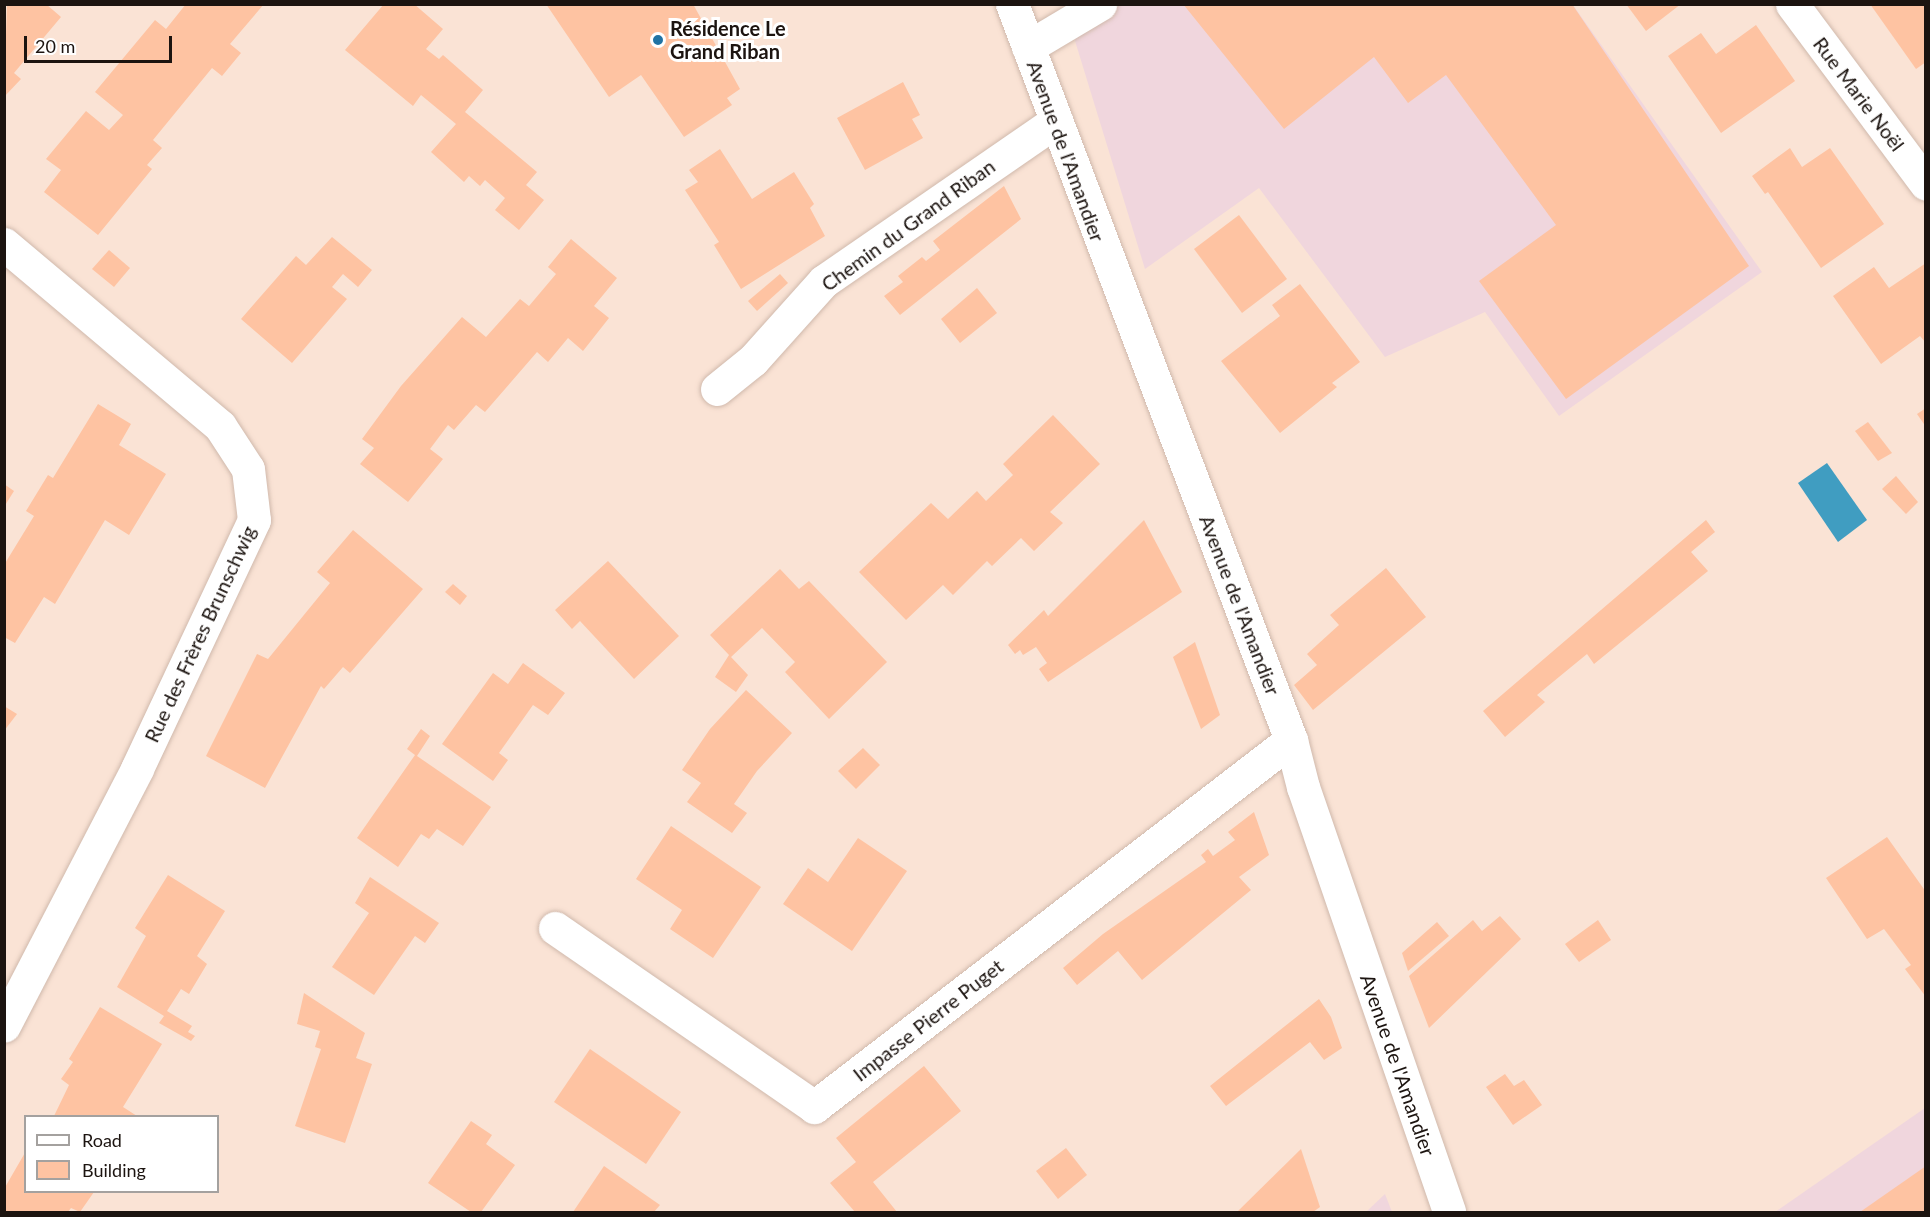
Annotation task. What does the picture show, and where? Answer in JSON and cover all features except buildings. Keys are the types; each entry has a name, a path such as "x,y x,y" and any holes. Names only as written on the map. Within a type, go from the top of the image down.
{"street":[{"name":"Avenue de l'Amandier","path":"1012,4 1291,740 1303,787 1449,1212"},
{"path":"1028,47 1100,4"},
{"name":"Rue Marie Noël","path":"1792,4 1926,184"},
{"name":"Chemin du Grand Riban","path":"717,389 753,360 824,281 1056,121"},
{"name":"Rue des Frères Brunschwig","path":"4,244 220,426 248,469 254,520 137,769 4,1026"},
{"name":"Impasse Pierre Puget","path":"555,928 814,1107 1291,740"}],"shaded area":[{"path":"1064,5 1573,5 1762,272 1559,416 1485,312 1385,357 1259,188 1145,269"},
{"path":"1925,1108 1925,1212 1775,1212"},
{"path":"1385,1194 1392,1212 1366,1212"}],"water":[{"path":"1827,463 1867,520 1838,542 1798,483"}],"place":[{"name":"Résidence Le Grand Riban","path":"658,40"}]}
